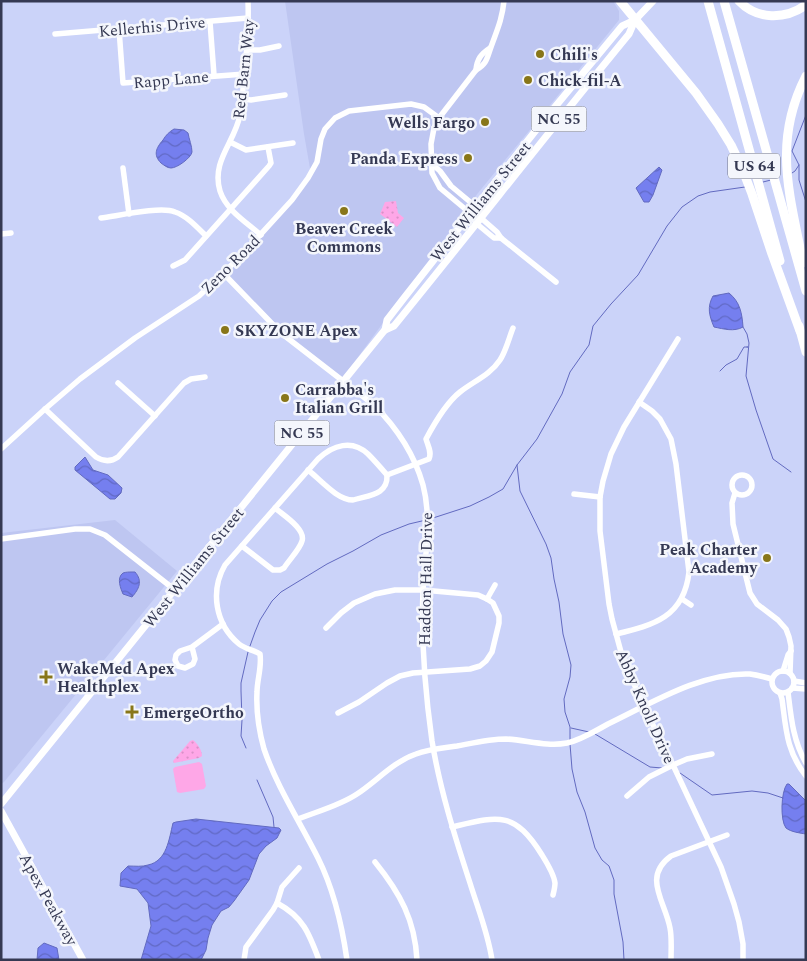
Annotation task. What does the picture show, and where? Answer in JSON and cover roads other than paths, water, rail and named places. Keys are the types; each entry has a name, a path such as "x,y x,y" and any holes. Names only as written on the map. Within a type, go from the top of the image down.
{"highway":[{"path":"620,1 696,93 731,145 752,194 800,331"},
{"name":"US 64","path":"708,1 806,352"},
{"name":"US 64","path":"724,1 806,291"},
{"path":"739,1 749,10 764,15 776,16 787,15 806,5"},
{"path":"806,76 796,96 791,112 786,148 786,168 806,276"}],"main road":[{"name":"NC 55","path":"636,20 653,1"},
{"name":"West Williams Street","path":"1,804 344,382 385,330 387,320 540,125 622,26 636,20"},
{"name":"West Williams Street","path":"385,330 394,326 552,128 630,34 636,20"},
{"name":"Apex Peakway","path":"1,811 83,960"}],"street":[{"name":"Red Barn Way","path":"248,1 247,50 238,124 220,162 218,173 220,191 224,200 231,209 261,235"},
{"path":"504,1 499,27 490,48 489,56 484,65 476,70 434,128 431,154 432,173 440,188 479,221 498,232 501,238 556,282"},
{"name":"Kellerhis Drive","path":"54,34 248,18"},
{"path":"210,22 214,75"},
{"name":"Rapp Lane","path":"119,29 123,83 245,74"},
{"path":"247,50 260,50 279,46"},
{"path":"242,99 251,100 285,95"},
{"name":"Zeno Road","path":"1,448 44,409 113,354 199,296 240,257 292,200 308,178 317,162 321,139 325,129 335,118 349,111 410,104 424,107 440,118"},
{"path":"230,142 246,150 293,143"},
{"path":"173,266 185,260 269,166 268,147"},
{"path":"432,164 451,186 475,206 479,221"},
{"path":"123,168 129,214"},
{"path":"101,218 161,210 176,212 206,236"},
{"path":"1,234 11,233"},
{"name":"Haddon Hall Drive","path":"223,273 281,333 374,405 395,428 408,447 423,484 427,524 423,590 424,672 434,749 452,827 486,930 492,960"},
{"path":"387,475 429,459 431,456 426,439 438,418 459,392 487,374 499,362 513,328"},
{"name":"Abby Knoll Drive","path":"678,340 624,427 610,454 600,496 600,532 609,604 628,672 721,867 739,922 743,944 743,960"},
{"path":"44,409 96,457 105,461 113,460 118,457 184,383 191,379 205,377"},
{"path":"118,384 155,416"},
{"path":"616,634 656,622 670,613 682,599 688,580 689,564 674,447 668,432 660,420 652,411 639,402"},
{"path":"308,470 340,496 349,500 381,491 386,486 387,475 369,454 360,448 340,446 329,450 308,470 225,565 216,590 217,604 223,624 232,637 239,644 260,654 257,703 261,738 272,771 319,859 330,886 341,923 347,960"},
{"path":"574,494 600,496"},
{"path":"737,494 732,515 733,524 750,593 757,604 783,626 789,637 791,652 790,673 794,681 790,690 794,735 797,747 806,763"},
{"path":"242,546 273,570 284,568 302,542 303,533 275,508"},
{"path":"1,539 82,528 93,530 111,539 175,590"},
{"path":"487,599 496,585"},
{"path":"326,628 348,608 368,596 390,590 423,590 478,595 493,603 498,616 499,623 492,652 480,666 470,669 406,674 394,678 359,702 338,712"},
{"path":"682,599 691,605"},
{"path":"192,647 223,624"},
{"path":"783,671 788,655 791,652"},
{"path":"790,673 783,671 776,673 772,680 774,689 784,694 790,690 806,689"},
{"path":"298,819 352,797 403,759 417,753 496,739 552,744 568,742 586,736 693,684 750,674 772,680"},
{"path":"794,681 806,683"},
{"path":"780,693 786,737 794,759 804,771"},
{"path":"627,796 649,776 687,759 712,754"},
{"path":"452,827 481,820 495,819 517,826 532,839 551,872 555,883 553,895"},
{"path":"671,960 670,929 657,887 658,869 671,856 727,835"},
{"path":"375,862 395,889 408,913 414,934 417,960"},
{"path":"244,960 246,947 277,903 282,888 299,868"},
{"path":"277,903 291,912 305,927 319,960"}],"water":[{"path":"174,129 184,130 188,133 192,152 183,162 174,168 170,168 161,163 156,152 165,137"},
{"path":"659,167 662,170 653,195 649,202 644,202 636,188"},
{"path":"729,293 736,300 740,308 743,327 740,329 733,330 714,327 711,319 709,311 713,296"},
{"path":"85,457 93,470 108,475 122,488 121,493 115,499 110,499 75,470 75,467"},
{"path":"135,572 139,582 137,591 132,597 123,594 119,581 123,573"},
{"path":"787,784 806,801 806,834 790,830 784,824 782,799"},
{"path":"196,819 279,828 281,830 277,838 259,854 249,880 234,901 229,907 221,911 212,925 206,950 201,960 141,960 151,926 148,903 137,889 120,886 121,873 128,866 143,866 154,863 166,848 173,823"},
{"path":"44,943 57,948 59,960 37,960 38,948"}],"waterway":[{"path":"806,115 792,151 799,165 799,180 806,202"},
{"path":"792,173 799,165"},
{"path":"763,182 771,180"},
{"path":"430,519 470,506 503,489 517,465 537,439 562,394 570,372 589,345 593,326 638,275 667,226 682,207 698,196 710,192 745,187"},
{"path":"743,327 749,343 746,376 756,410 773,459 791,472"},
{"path":"720,371 737,359 744,347 747,347"},
{"path":"517,465 520,491 551,558 563,634 571,665 564,699 565,712 570,727 570,740"},
{"path":"250,646 260,620 272,601 281,592 327,564 381,535 409,524 426,520"},
{"path":"246,748 241,736 241,683 248,652"},
{"path":"571,728 589,732"},
{"path":"595,734 650,767 662,768"},
{"path":"570,744 572,769 577,792 595,848 602,860 609,866 614,880 614,894 623,942 624,960"},
{"path":"680,773 712,795 752,791 768,793 783,798"},
{"path":"257,780 273,817 274,827"}],"place":[{"name":"Chili's","path":"540,54"},
{"name":"Chick-fil-A","path":"528,80"},
{"name":"Wells Fargo","path":"485,122"},
{"name":"Panda Express","path":"468,158"},
{"name":"Beaver Creek Commons","path":"344,211"},
{"name":"SKYZONE Apex","path":"225,330"},
{"name":"Carrabba's Italian Grill","path":"285,398"},
{"name":"Peak Charter Academy","path":"767,558"},
{"name":"WakeMed Apex Healthplex","path":"46,677"},
{"name":"EmergeOrtho","path":"132,712"}]}
